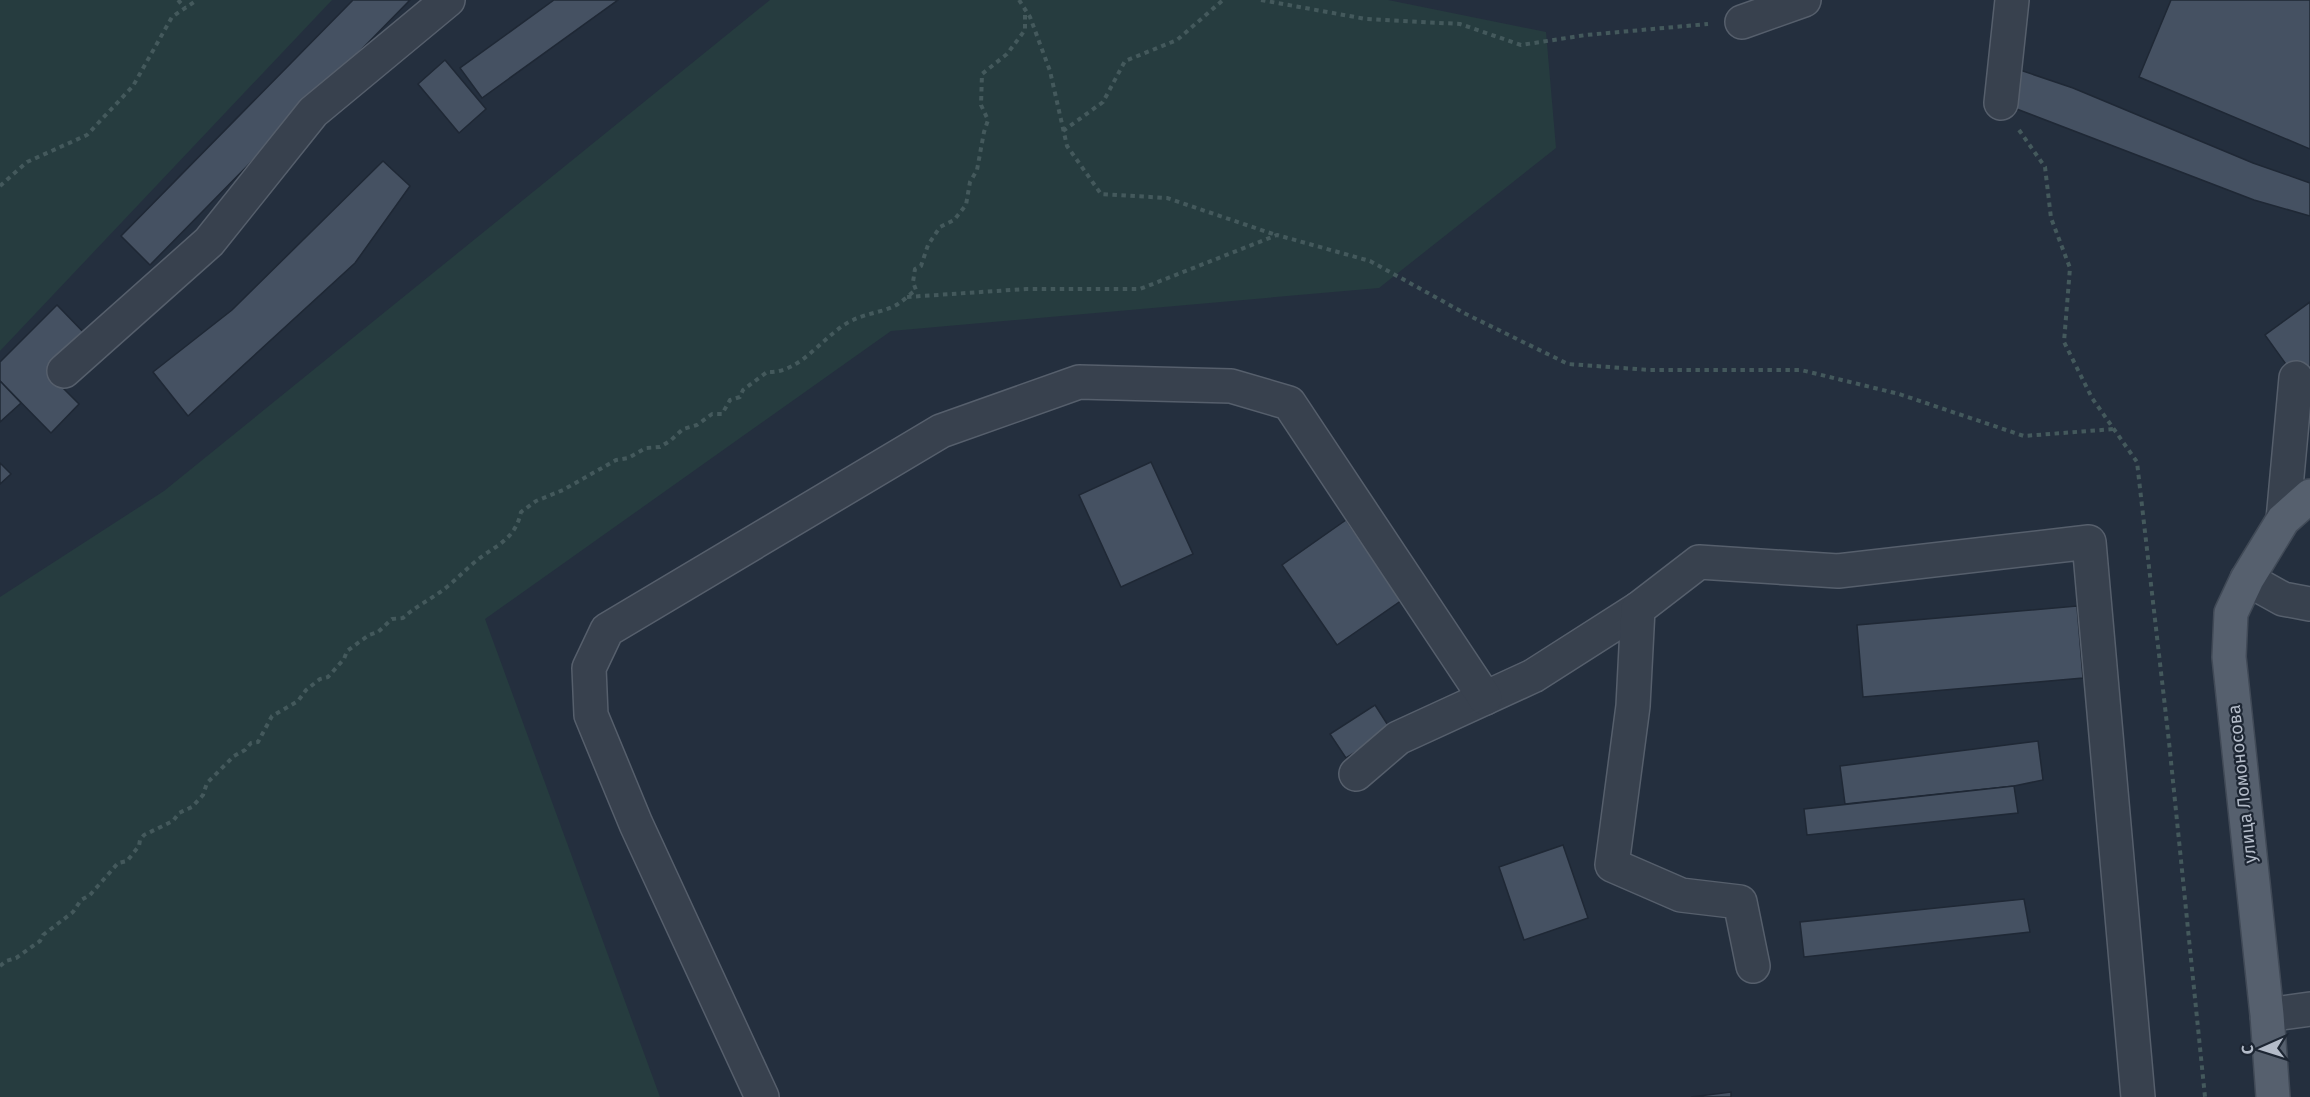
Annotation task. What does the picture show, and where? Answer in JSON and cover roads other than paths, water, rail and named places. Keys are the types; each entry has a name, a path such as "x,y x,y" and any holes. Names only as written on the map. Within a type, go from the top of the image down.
{"main road":[{"name":"улица Ломоносова","path":"2273,1097 2267,1015 2229,657 2231,613 2247,579 2283,520 2310,496"}],"street":[{"path":"64,371 209,242 314,112 448,0"},
{"path":"1742,22 1804,0"},
{"path":"2001,103 2012,0"},
{"path":"2283,520 2296,378"},
{"path":"762,1097 636,824 591,715 589,668 607,630 941,431 1078,382 1231,386 1289,403 1485,698"},
{"path":"1356,774 1398,738 1533,676 1638,609 1699,562 1838,571 2089,542 2138,1097"},
{"path":"2247,579 2283,599 2310,604"},
{"path":"1638,609 1633,706 1612,865 1681,895 1740,902 1753,966"},
{"path":"2267,1015 2310,1009"}]}
